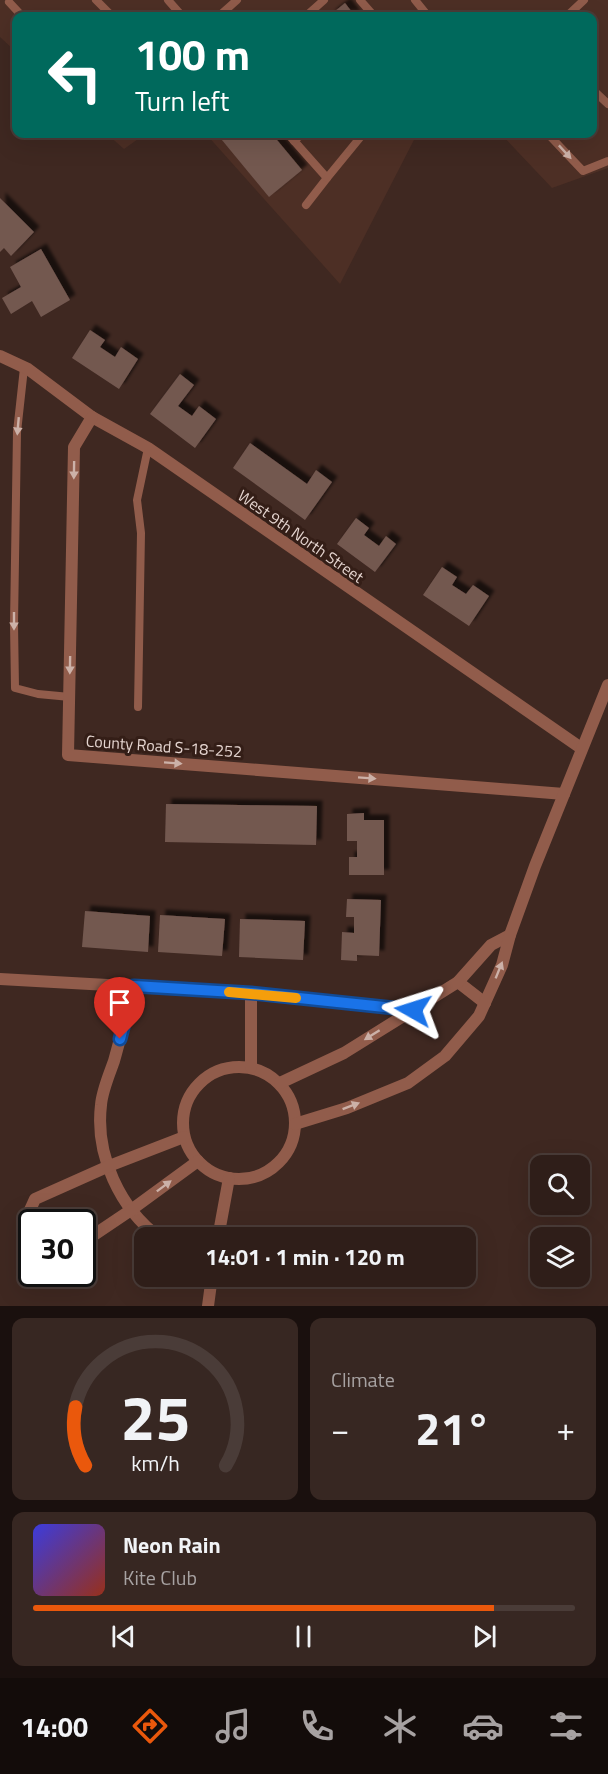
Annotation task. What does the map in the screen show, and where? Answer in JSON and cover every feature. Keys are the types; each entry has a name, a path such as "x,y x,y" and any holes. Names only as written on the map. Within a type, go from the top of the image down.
{"street":[{"name":"West 9th North Street","path":"0,356 24,368 92,417 148,448 581,748"},
{"name":"County Road S-18-252","path":"92,417 74,447 68,755 564,794"},
{"path":"295,1124 347,1108 408,1083 446,1056 479,1016 502,965 510,935 581,748 608,685"},
{"path":"280,1083 344,1053 458,982 492,945 510,935"},
{"path":"0,979 251,993 413,1010"},
{"path":"458,982 484,1003"},
{"path":"134,986 101,1104 100,1137 115,1185 145,1227"},
{"path":"251,993 251,1067"},
{"path":"228,1067 251,1067 265,1072 280,1083 291,1099 296,1117 294,1136 287,1153 274,1167 258,1177 240,1180 221,1177 204,1168 192,1154 184,1137 182,1119 187,1100 196,1084 211,1073 228,1067"},
{"path":"30,1209 35,1199 109,1166 184,1137"},
{"path":"96,1234 198,1161"},
{"path":"220,1227 229,1178"},
{"path":"208,1306 211,1287"}],"lane":[{"path":"96,0 108,12"},
{"path":"168,0 178,12"},
{"path":"224,12 237,0"},
{"path":"310,12 324,0"},
{"path":"360,0 370,12"},
{"path":"415,0 425,12"},
{"path":"571,12 584,0"},
{"path":"9,2 18,12"},
{"path":"597,94 608,104"},
{"path":"292,138 327,178"},
{"path":"306,205 360,138"},
{"path":"552,138 583,171 608,161"},
{"path":"24,368 17,432 15,688 38,694 70,697"},
{"path":"138,708 141,533 137,500 148,448"}],"shaded area":[{"path":"0,0 608,0 608,168 552,188 505,138 597,138 597,12 12,12 12,48 0,37"},
{"path":"112,138 139,138 124,149"},
{"path":"210,138 415,138 340,284"}],"building":[{"path":"345,3 352,12 334,12"},
{"path":"220,138 275,138 302,170 269,197"},
{"path":"0,198 34,232 11,256 4,248 0,252"},
{"path":"41,249 70,300 41,317 32,301 11,314 2,298 21,287 10,267"},
{"path":"90,330 105,340 100,347 115,357 121,347 138,359 119,389 72,358"},
{"path":"180,374 194,385 178,406 192,416 199,406 216,419 195,448 150,414"},
{"path":"250,443 307,484 316,470 332,482 305,520 233,468"},
{"path":"356,518 369,528 364,535 379,546 386,536 396,544 375,572 337,544"},
{"path":"442,567 457,577 452,585 466,594 473,585 489,596 469,626 423,595"},
{"path":"166,804 317,806 316,845 165,842"},
{"path":"364,813 364,820 384,820 384,875 349,875 349,857 357,857 357,841 347,841 347,814"},
{"path":"347,899 381,900 379,956 357,955 357,961 341,960 342,932 354,933 354,917 346,917"},
{"path":"85,911 150,916 148,952 82,947"},
{"path":"160,915 225,919 222,956 158,952"},
{"path":"240,919 305,921 303,960 239,957"}],"slow traffic":[{"path":"229,992 296,998"}],"route":[{"path":"120,1039 134,986 251,993 413,1010"}]}
